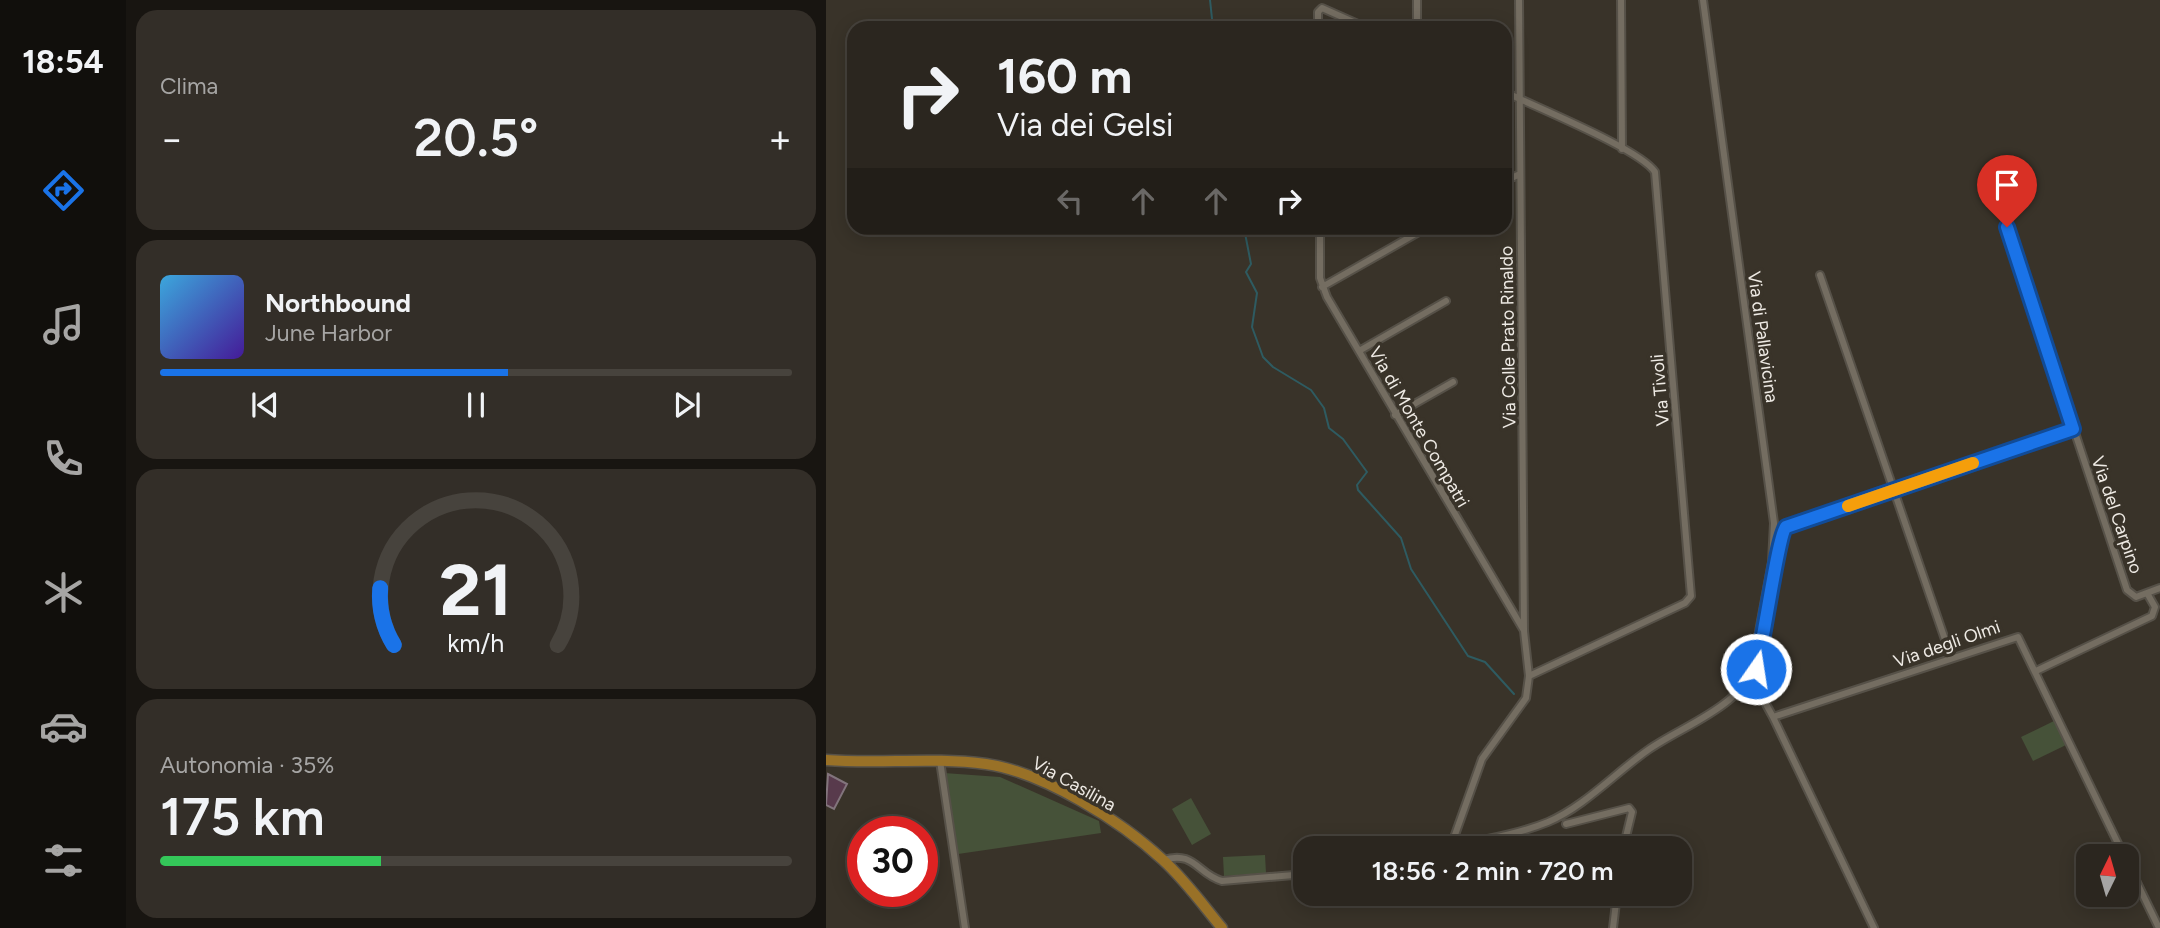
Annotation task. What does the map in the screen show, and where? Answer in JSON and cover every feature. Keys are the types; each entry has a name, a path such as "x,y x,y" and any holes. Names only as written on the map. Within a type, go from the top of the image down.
{"main road":[{"name":"Via Casilina","path":"826,760 940,761 992,765 1030,776 1115,824 1163,860 1222,928"}],"street":[{"path":"1417,0 1417,21"},
{"name":"Via Colle Prato Rinaldo","path":"1519,0 1524,631 1529,676"},
{"path":"1621,0 1622,149"},
{"name":"Via di Pallavicina","path":"1703,0 1774,523 1772,562 1751,664 1751,677"},
{"path":"1319,21 1320,9 1350,21"},
{"name":"Via Tivoli","path":"1512,96 1649,164 1656,177 1690,597 1685,603 1529,676"},
{"path":"1512,178 1520,174"},
{"name":"Via del Carpino","path":"2007,227 2127,590 2133,596 2147,593"},
{"name":"Via di Monte Compatri","path":"1320,235 1322,287 1524,631"},
{"path":"1322,287 1414,235"},
{"path":"1820,275 1951,657"},
{"path":"1359,351 1446,301"},
{"path":"1395,415 1453,382"},
{"path":"1489,836 1553,819 1624,771 1648,750 1700,723 1751,677 1759,657 1783,530 1790,524 2073,429"},
{"path":"2036,671 2150,617 2155,609 2147,593 2160,588"},
{"name":"Via degli Olmi","path":"1773,717 2015,636 2020,638 2118,844"},
{"path":"1455,836 1482,759 1523,704 1529,676"},
{"path":"1751,677 1773,717 1874,928"},
{"path":"940,761 965,928"},
{"path":"1566,824 1629,808 1632,812 1626,836"},
{"path":"1163,860 1188,859 1222,881 1293,875"},
{"name":"Via degli Olmi","path":"2139,887 2159,928"},
{"path":"1613,928 1616,906"}],"green space":[{"path":"2054,721 2066,745 2033,761 2021,737"},
{"path":"944,773 1000,777 1099,821 1101,833 958,854"},
{"path":"1191,798 1211,834 1192,845 1172,809"},
{"path":"1265,855 1266,873 1224,876 1223,857"}],"building":[{"path":"828,774 847,784 834,809 826,805"}],"waterway":[{"path":"1210,0 1212,21"},
{"path":"1245,235 1251,264 1246,272 1257,293 1252,327 1263,357 1273,367 1311,390 1324,408 1329,428 1343,439 1367,472 1357,485 1358,490 1401,538 1411,569 1468,656 1485,662 1514,694"}],"slow traffic":[{"path":"1848,506 1973,463"}],"route":[{"path":"1756,669 1777,570 1780,538 1786,527 2073,429 2007,227"}]}
